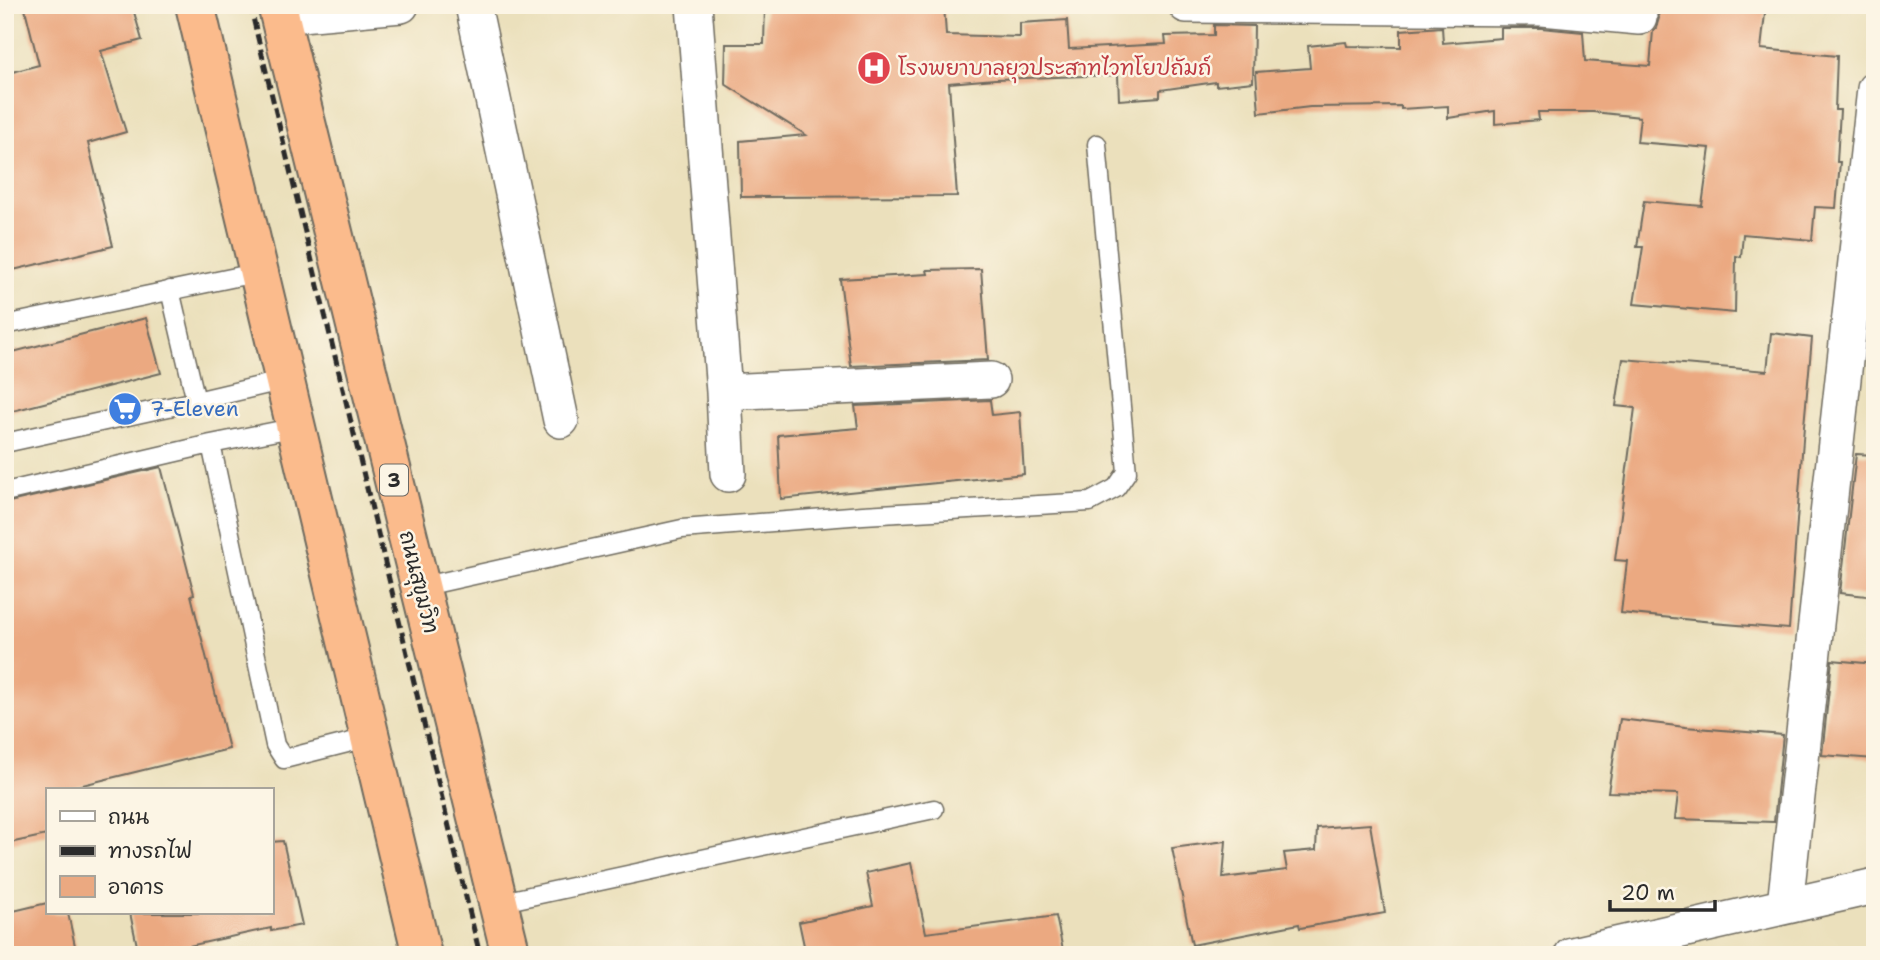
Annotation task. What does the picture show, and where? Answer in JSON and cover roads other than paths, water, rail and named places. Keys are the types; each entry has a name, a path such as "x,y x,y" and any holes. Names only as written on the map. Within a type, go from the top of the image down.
{"highway":[{"path":"195,5 422,955"},
{"name":"ถนนสุขุมวิท","path":"278,11 511,955"}],"street":[{"path":"278,11 401,5"},
{"path":"473,5 561,420"},
{"path":"694,5 728,474"},
{"path":"1186,5 1542,7 1639,17"},
{"path":"1786,905 1875,89"},
{"path":"724,393 991,380"},
{"path":"1572,955 1658,945 1786,905 1875,886"}],"lane":[{"path":"420,587 682,529 1090,502 1116,488 1127,472 1097,144"},
{"path":"5,326 260,272"},
{"path":"170,290 196,401"},
{"path":"5,443 285,380"},
{"path":"5,492 297,427"},
{"path":"211,444 275,745 284,758 371,737"},
{"path":"498,903 934,809"}],"railway":[{"path":"250,5 480,955"}],"place":[{"name":"โรงพยาบาลยุวประสาทไวทโยปถัมถ์","path":"874,68"},
{"name":"7-Eleven","path":"125,409"}]}
